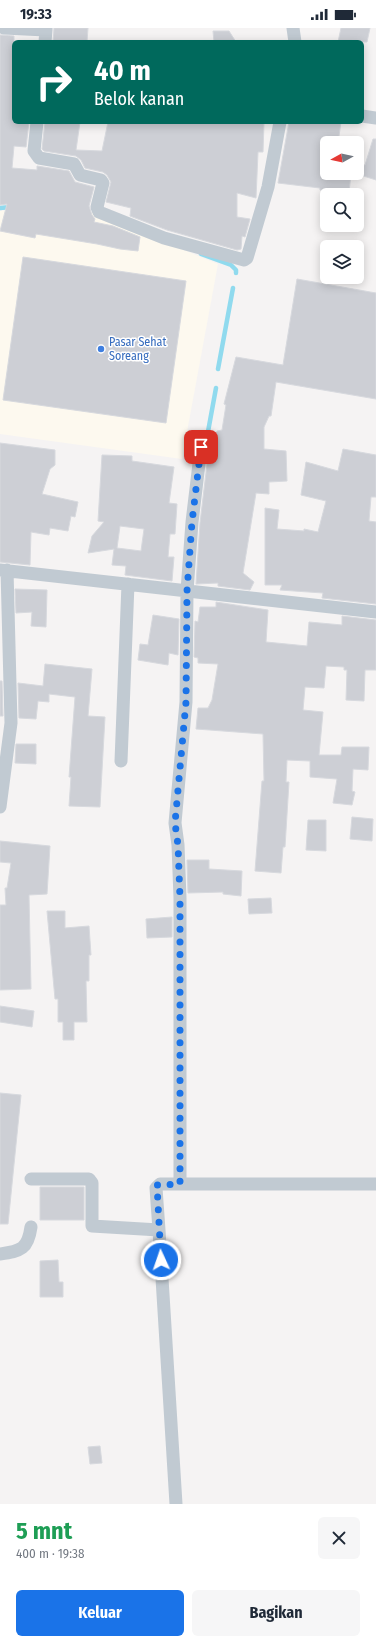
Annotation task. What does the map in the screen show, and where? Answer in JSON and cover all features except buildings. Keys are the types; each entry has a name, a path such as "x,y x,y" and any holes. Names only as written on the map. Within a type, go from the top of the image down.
{"street":[{"path":"4,28 46,33"},
{"path":"293,28 295,40"},
{"path":"364,116 376,118"},
{"path":"37,124 34,151 36,156 39,158 74,164 80,175 101,180 103,183 97,207 99,212 164,238 244,260 247,258 268,187 280,124"},
{"path":"180,1184 180,898 178,845 175,823 186,702 187,591 192,522 201,447"},
{"path":"0,807 11,723 4,570 376,612"},
{"path":"121,761 128,584"},
{"path":"31,1179 89,1179 92,1183 92,1226 159,1230"},
{"path":"176,1504 157,1185 376,1184"},
{"path":"0,1254 17,1252 23,1248 29,1238 31,1227"}],"shaded area":[{"name":"Pasar Sehat Soreang","path":"71,204 218,264 182,459 0,434 0,211"}],"waterway":[{"path":"0,208 11,207"},
{"path":"201,254 231,265 236,270 236,273"},
{"path":"218,369 233,288"},
{"path":"205,448 216,388"}],"place":[{"name":"Pasar Sehat Soreang","path":"101,349"}],"route":[{"path":"161,1260 156,1188 157,1185 160,1184 180,1184 180,898 178,845 175,823 180,749 186,702 187,591 192,522 201,447"}]}
